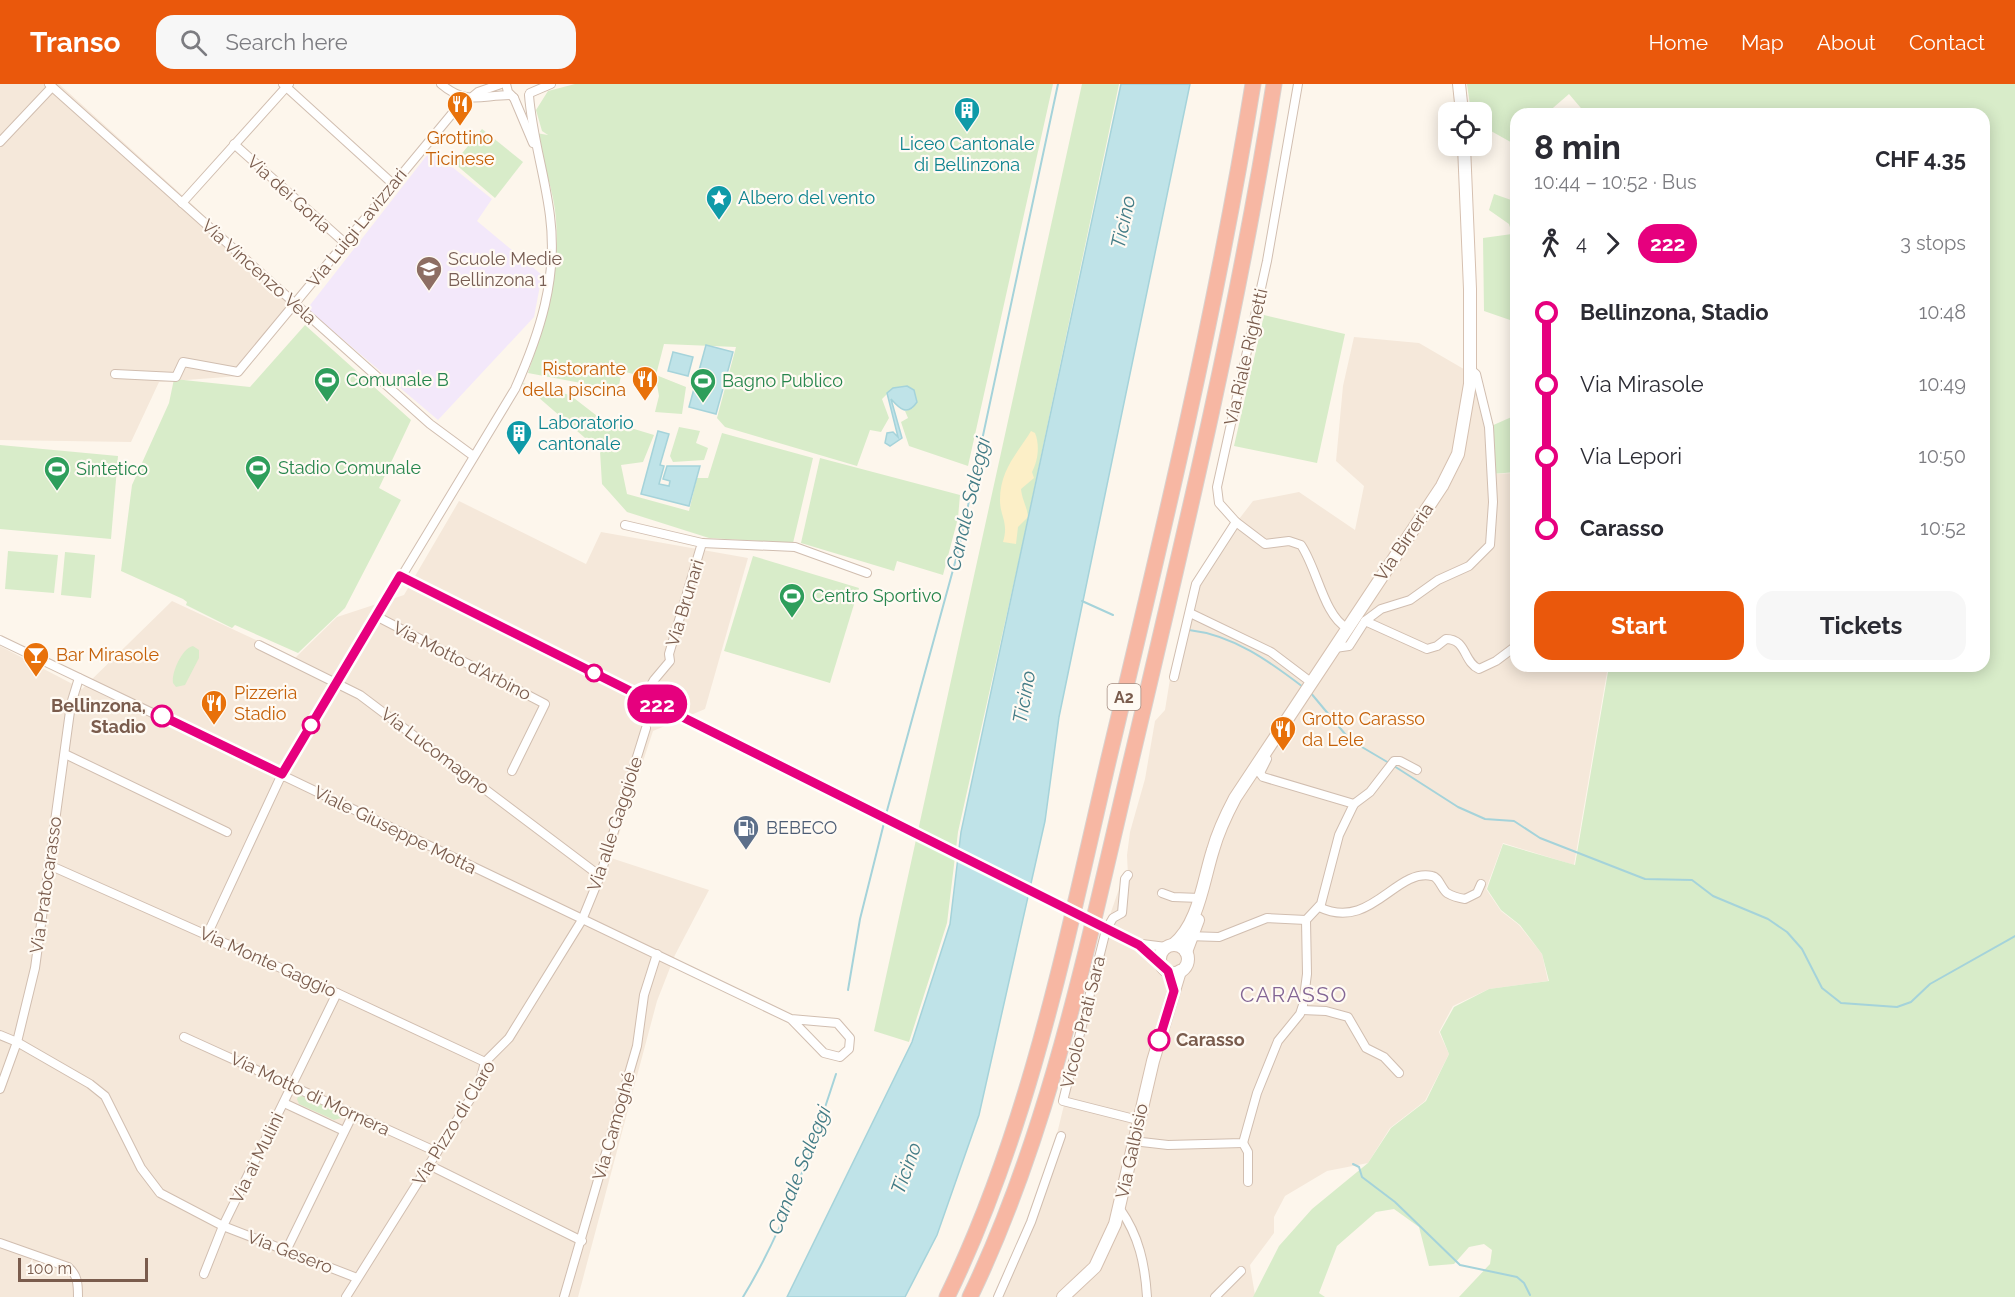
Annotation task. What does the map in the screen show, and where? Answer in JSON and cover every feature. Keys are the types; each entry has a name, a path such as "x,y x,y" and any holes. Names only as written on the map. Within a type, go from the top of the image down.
{"highway":[{"name":"A2","path":"947,1297 986,1206 1006,1152 1055,982 1191,404 1219,271 1253,84"},
{"name":"A2","path":"970,1297 1024,1164 1072,1002 1214,397 1254,198 1274,84"}],"street":[{"path":"441,84 468,97 481,99 512,97 522,99 530,90 551,84"},
{"name":"Via Luigi Lavizzari","path":"115,374 176,377 183,362 238,372 468,97 501,84"},
{"path":"506,84 535,146"},
{"name":"Via Riale Righetti","path":"1298,84 1265,271 1217,487 1219,503 1236,522 1265,544 1288,541 1301,545 1317,573 1334,619 1347,628"},
{"path":"1459,84 1461,102"},
{"path":"0,142 50,85"},
{"name":"Via Vincenzo Vela","path":"50,85 430,424 472,455"},
{"path":"182,203 286,85 393,184"},
{"path":"207,935 282,774 472,455 515,388 536,342 546,306 552,243 545,188 535,146 530,90"},
{"name":"Via dei Gorla","path":"234,144 345,243"},
{"name":"Via Birreria","path":"1170,969 1187,963 1186,952 1189,936 1213,848 1227,814 1265,752 1451,471 1462,441 1470,369 1464,156"},
{"path":"1335,648 1349,646 1365,621 1385,607 1407,602 1438,580 1469,566 1491,545 1493,502 1489,427 1476,374 1470,369"},
{"path":"1174,677 1196,584 1236,522"},
{"name":"Via Brunari","path":"625,525 702,543 669,654 670,661 654,680 644,698"},
{"path":"702,543 795,547 867,573"},
{"path":"400,576 1136,944 1170,969"},
{"path":"1190,613 1271,652 1310,684"},
{"name":"Via Motto d'Arbino","path":"376,616 545,704 512,771"},
{"path":"1365,621 1427,649 1437,646 1446,639 1455,640 1462,646 1472,665 1479,669 1496,661 1510,650"},
{"name":"Viale Giuseppe Motta","path":"0,640 791,1019 828,1056 840,1057 849,1049 850,1038 837,1023 791,1019"},
{"name":"Via Lucomagno","path":"259,645 360,695 600,876"},
{"name":"Via Pratocarasso","path":"0,1089 17,1042 35,966 73,689 79,678"},
{"name":"Via alle Gaggiole","path":"582,920 600,876 646,728"},
{"path":"1265,752 1267,759 1260,774 1263,777 1354,804"},
{"path":"64,754 227,832"},
{"path":"1248,1182 1248,1152 1243,1143 1257,1093 1278,1041 1302,1010 1307,974 1306,920 1319,907 1339,836 1354,804 1370,792 1392,762 1400,761 1417,770"},
{"name":"Via Monte Gaggio","path":"49,865 486,1062"},
{"name":"Vicolo Prati Sara","path":"1128,875 1125,879 1122,913 1113,918 1106,930 1063,1101 1138,1120"},
{"path":"1319,907 1340,913 1355,911 1382,899 1406,881 1429,875 1436,878 1448,893 1465,900 1477,893 1481,884"},
{"path":"1162,893 1173,897 1200,898"},
{"path":"1189,936 1219,938 1267,918 1306,920"},
{"name":"Via Pizzo di Claro","path":"346,1297 479,1085 486,1062 509,1038 582,920"},
{"name":"Via Birreria","path":"1170,946 1189,936"},
{"path":"1136,944 1170,946 1186,952"},
{"path":"1170,946 1161,957 1170,969"},
{"name":"Via Camoghé","path":"564,1297 637,1046 644,995 657,954"},
{"name":"Via Galbisio","path":"1063,1297 1084,1280 1098,1262 1120,1209 1138,1120 1174,991 1170,969"},
{"name":"Via ai Mulini","path":"223,1226 337,993"},
{"path":"1302,1010 1326,1011 1348,1017 1366,1047 1384,1057 1400,1073"},
{"name":"Via Gesero","path":"0,1035 17,1042 90,1084 105,1096 141,1168 160,1193 223,1226 357,1278"},
{"name":"Via Motto di Mornera","path":"184,1036 437,1152"},
{"path":"284,1103 344,1131"},
{"path":"286,1251 352,1114"},
{"path":"998,1297 1031,1222 1060,1136"},
{"path":"1133,1141 1168,1145 1243,1143"},
{"path":"429,1165 582,1240"},
{"path":"1120,1209 1129,1222 1140,1248 1147,1297"},
{"name":"Via Gesero","path":"204,1274 223,1226"},
{"path":"0,1243 68,1267 74,1272 78,1282 78,1297"},
{"path":"1215,1297 1241,1271"}],"shaded area":[{"path":"0,84 59,84 193,205 297,309 240,376 159,382 131,442 0,440"},
{"name":"Scuole Medie Bellinzona 1","path":"431,150 492,199 477,221 542,275 534,317 438,420 307,309"},
{"path":"1354,337 1419,343 1474,375 1482,399 1492,474 1510,473 1510,672 1607,672 1574,865 1503,843 1486,889 1501,911 1519,925 1542,954 1548,981 1489,989 1453,1006 1439,1032 1449,1054 1425,1101 1390,1128 1368,1163 1327,1171 1285,1196 1274,1217 1274,1233 1250,1265 1255,1295 1253,1297 1000,1297 1055,1142 1111,912 1120,886 1128,876 1127,855 1130,832 1145,779 1155,721 1165,710 1170,679 1198,585 1236,523 1253,501 1299,492 1355,530 1364,486 1336,461 1343,386"},
{"path":"459,501 586,564 601,532 748,558 705,709 653,731 611,858 709,890 675,955 657,1001 578,1297 0,1297 0,646 82,689 172,601 295,658 337,617 404,595"}],"green space":[{"path":"575,84 1053,84 968,466 909,446 901,422 908,418 905,411 913,408 907,386 893,388 882,399 889,418 881,432 870,430 857,466 725,427 717,418 736,347 664,344 656,375 686,387 682,414 655,412 659,396 656,378 655,380 622,371 618,390 528,373 550,297 557,239 553,198 536,133 548,135 542,131 536,110 548,91"},
{"path":"1082,84 1119,84 1022,546 958,832 947,923 909,1042 874,1031"},
{"path":"1467,84 2015,84 2015,1297 1459,1297 1490,1264 1492,1250 1484,1244 1469,1247 1454,1264 1429,1266 1419,1227 1394,1209 1376,1212 1337,1246 1319,1293 1325,1297 1253,1297 1279,1246 1312,1209 1368,1163 1391,1128 1426,1101 1449,1054 1440,1032 1454,1007 1489,989 1549,981 1542,954 1520,925 1501,910 1487,889 1503,844 1575,865 1608,672 1990,672 1990,108 1581,108 1569,94 1553,108 1510,108 1510,142 1492,132 1492,102 1470,102"},
{"path":"482,129 523,162 495,198 454,163"},
{"path":"1494,194 1510,200 1510,227 1509,224 1489,210"},
{"path":"1510,234 1510,320 1484,311 1483,238"},
{"path":"1264,315 1345,334 1317,463 1234,446"},
{"name":"Stadio Comunale","path":"305,325 411,420 379,488 401,500 345,608 298,653 235,625 232,628 186,605 187,602 183,599 121,571 132,485 169,403 174,379 250,387"},
{"path":"522,383 570,395 601,419 654,435 643,462 621,465 627,494 689,511 697,478 708,478 722,433 813,458 793,543 709,538 627,512 602,484 600,451"},
{"path":"1510,418 1510,472 1492,474 1489,427"},
{"path":"679,427 700,431 696,443 708,448 704,460 673,462 670,456"},
{"name":"Sintetico","path":"0,445 118,456 111,539 0,529"},
{"path":"820,458 960,495 958,518 943,575 897,561 894,571 801,543"},
{"path":"8,551 58,555 54,593 5,589"},
{"path":"65,552 95,555 91,598 61,595"},
{"name":"Centro Sportivo","path":"753,556 859,588 830,683 724,651"},
{"path":"193,646 199,650 199,658 185,685 176,687 173,679 176,667 185,651"},
{"path":"299,1095 339,1111 341,1118 334,1120 299,1104 297,1099"}],"sand":[{"path":"1031,431 1035,433 1038,448 1032,472 1034,478 1021,489 1028,517 1018,527 1016,544 1003,542 1005,524 1000,500 1003,480 1010,463"}],"water":[{"name":"Ticino","path":"1121,84 1190,84 1059,717 1045,821 979,1115 937,1235 905,1297 787,1297 912,1042 950,924 961,832"},
{"path":"706,345 733,352 716,414 689,407"},
{"path":"673,352 693,357 688,376 668,371"},
{"path":"907,386 914,390 917,402 910,409 903,410 891,399 902,438 890,446 885,443 887,433 893,432 898,437 887,393 893,388"},
{"path":"658,431 669,434 660,465 664,466 659,484 669,486 670,481 663,479 667,466 700,466 689,506 641,494"}],"waterway":[{"name":"Canale Saleggi","path":"885,818 959,548 1058,84"},
{"path":"1082,601 1113,615"},
{"path":"1189,630 1221,637 1235,643 1264,659 1303,687"},
{"path":"1310,692 1350,740 1389,763"},
{"path":"1394,766 1458,807 1485,819 1514,821 1540,838 1645,879 1692,880 1713,896 1768,919 1787,932 1802,949 1822,988 1841,1003 1897,1007 1911,1002 1930,984 2015,936"},
{"name":"Canale Saleggi","path":"848,990 860,919 884,823"},
{"name":"Canale Saleggi","path":"743,1297 772,1244 784,1216 807,1160 836,1074"},
{"path":"1353,1164 1359,1167 1362,1177 1395,1202 1460,1265 1517,1277 1524,1283 1530,1295"}],"bus line":[{"name":"222","path":"162,716 282,774 400,576 1139,945 1168,971 1174,991 1159,1040"}],"place":[{"name":"Grottino Ticinese","path":"460,127"},
{"name":"Liceo Cantonale di Bellinzona","path":"967,133"},
{"name":"Albero del vento","path":"719,221"},
{"name":"Scuole Medie Bellinzona 1","path":"429,292"},
{"name":"Ristorante della piscina","path":"645,402"},
{"name":"Comunale B","path":"327,403"},
{"name":"Bagno Publico","path":"703,404"},
{"name":"Laboratorio cantonale","path":"519,456"},
{"name":"Stadio Comunale","path":"258,491"},
{"name":"Sintetico","path":"57,492"},
{"name":"Centro Sportivo","path":"792,619"},
{"name":"Bar Mirasole","path":"36,678"},
{"name":"Bellinzona, Stadio","path":"162,716"},
{"name":"Pizzeria Stadio","path":"214,726"},
{"name":"Grotto Carasso da Lele","path":"1283,752"},
{"name":"BEBECO","path":"746,851"},
{"name":"Carasso","path":"1159,1040"}],"district":[{"name":"CARASSO","path":"1294,995"}]}
